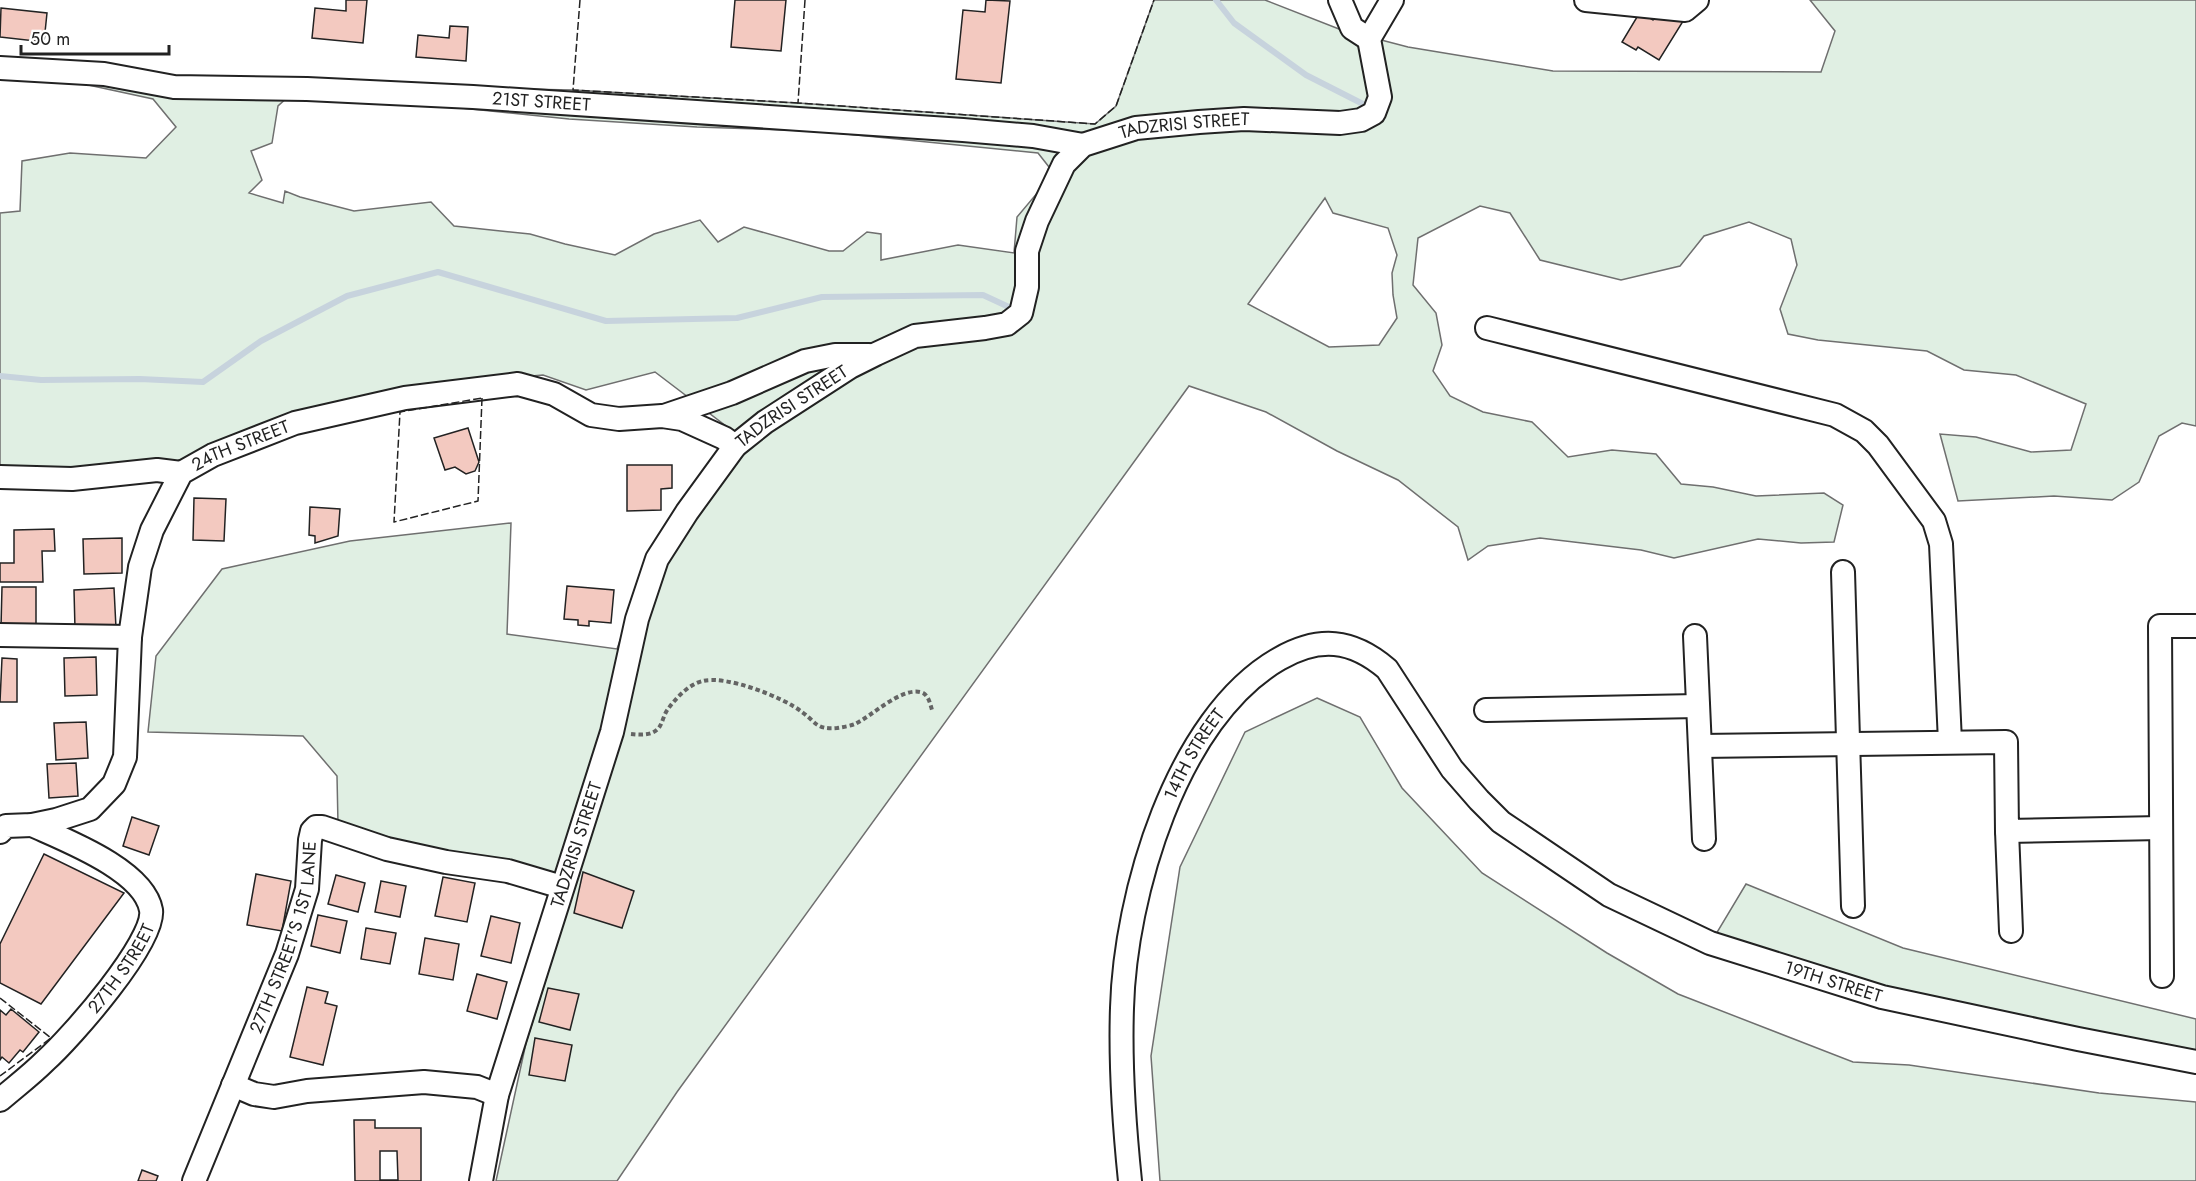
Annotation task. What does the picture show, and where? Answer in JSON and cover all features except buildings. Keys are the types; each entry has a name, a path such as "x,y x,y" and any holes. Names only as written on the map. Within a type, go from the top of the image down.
{"street":[{"path":"1340,0 1352,28 1369,39 1392,0"},
{"path":"1586,0 1685,10 1697,0"},
{"name":"TADZRISI STREET","path":"481,1181 497,1095 612,732 637,619 657,559 687,512 735,447 774,416 850,367 876,354 915,336 1007,324 1021,313 1027,287 1027,252 1037,221 1064,164 1083,145 1136,128 1244,119 1340,123 1361,120 1374,113 1380,97 1369,39"},
{"name":"21ST STREET","path":"0,68 104,74 174,87 306,89 474,97 963,130 1033,136 1083,145"},
{"path":"1487,327 1835,416 1864,431 1878,445 1934,521 1941,544 1950,742"},
{"path":"662,416 732,393 806,361 836,355 876,354"},
{"name":"24TH STREET","path":"2,823 32,825 90,809 114,784 125,756 130,637 140,567 152,531 181,473 213,455 295,423 405,398 518,384 554,394 591,415 619,419 662,416 682,419 724,438 735,447"},
{"path":"0,477 72,479 157,470 181,473"},
{"path":"1843,572 1853,906"},
{"path":"2162,976 2160,626 2196,626"},
{"path":"0,635 130,637"},
{"path":"1695,636 1704,839"},
{"name":"14TH STREET","path":"1130,1181 1122,1097 1122,1007 1127,949 1141,882 1176,785 1202,735 1234,693 1265,667 1294,651 1323,644 1347,645 1372,656 1387,669 1452,769 1501,822"},
{"path":"1486,710 1698,706"},
{"path":"1700,746 2006,742 2011,931"},
{"name":"19TH STREET","path":"1501,822 1609,895 1710,943 1882,997 2078,1040 2196,1062"},
{"name":"27TH STREET","path":"0,1100 46,1061 82,1023 110,988 136,950 150,924 151,909 142,892 123,872 106,860 32,825"},
{"name":"27TH STREET'S 1ST LANE","path":"194,1181 287,954 307,889 310,840 312,831 316,827 387,849 508,872 562,887"},
{"path":"2007,831 2162,828"},
{"path":"233,1085 254,1094 274,1097 307,1091 424,1082 477,1087 497,1095"}],"path":[{"path":"612,732 646,735 659,728 666,711 683,692 702,681 725,681 755,690 785,702 802,712 816,726 835,728 854,725 885,704 908,693 921,692 927,696 932,710"}],"green space":[{"path":"1154,0 1265,0 1339,29 1408,47 1553,71 1821,72 1835,31 1810,0 2196,0 2196,426 2182,423 2159,436 2139,482 2112,500 2054,496 1958,501 1940,434 1976,437 2031,452 2071,450 2086,404 2016,375 1964,370 1927,351 1818,340 1788,334 1780,309 1797,265 1791,239 1749,222 1704,236 1680,266 1621,280 1540,260 1510,213 1480,206 1418,238 1413,285 1436,313 1442,345 1433,371 1450,396 1483,412 1532,422 1568,457 1612,450 1656,454 1681,484 1713,487 1756,496 1824,493 1843,505 1834,542 1801,543 1758,539 1674,558 1641,550 1540,538 1488,546 1468,560 1458,527 1398,480 1337,451 1266,412 1189,386 677,1092 617,1181 496,1181 526,1043 575,886 338,824 337,776 303,736 148,732 156,656 222,569 350,541 511,523 507,634 617,649 650,555 739,436 655,372 586,390 543,375 401,387 290,415 196,456 141,470 0,466 0,213 20,211 22,161 70,153 146,158 176,127 153,99 33,73 180,82 573,90 1095,124 1116,106","holes":["289,96 393,101 569,119 816,131 1038,153 1049,167 1044,185 1017,217 1014,253 958,245 881,260 881,234 867,232 843,251 829,251 744,227 718,242 700,220 654,234 615,255 530,234 454,226 431,202 354,211 285,191 283,203 249,193 262,180 251,151 272,143 278,106","1325,198 1333,213 1388,228 1397,255 1392,273 1397,318 1379,345 1329,347 1248,304"]},
{"path":"1317,698 1360,717 1402,788 1482,873 1607,953 1678,994 1853,1062 1909,1065 2099,1093 2196,1102 2196,1181 1160,1181 1151,1056 1180,867 1245,732"},
{"path":"1746,884 1903,948 2196,1019 2196,1053 1877,986 1716,934"}],"waterway":[{"path":"1216,0 1234,23 1306,75 1363,104"},
{"path":"0,376 41,380 140,379 203,382 261,341 347,296 438,272 606,321 737,318 822,297 983,295 1011,308"}],"fence":[{"path":"580,0 573,90 798,103"},
{"path":"805,0 798,103 1095,124 1116,106 1154,0"},
{"path":"482,398 478,501 394,522 400,412 482,398"},
{"path":"0,998 51,1038 0,1076"}]}
